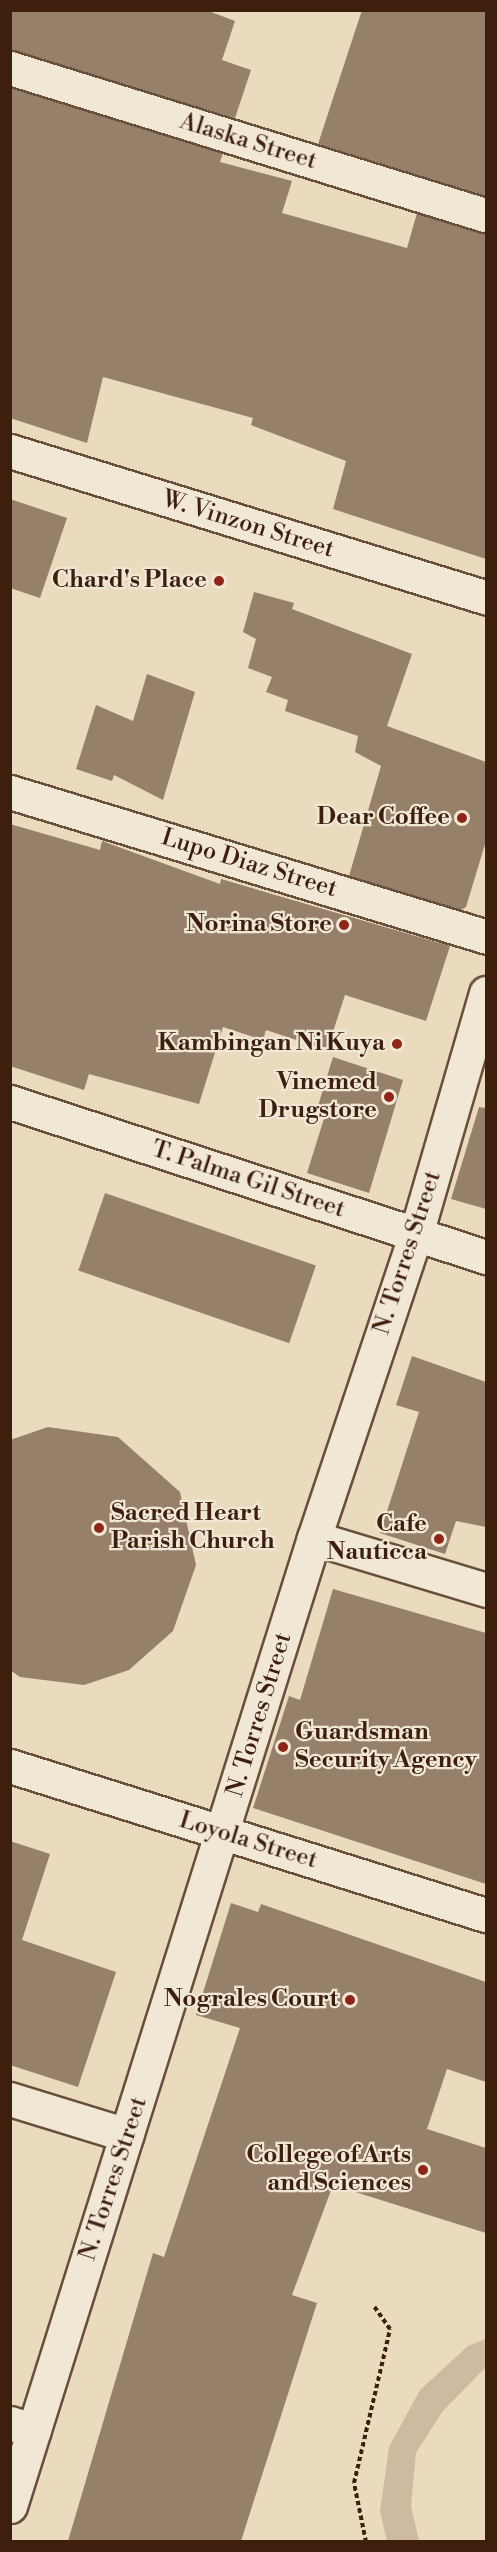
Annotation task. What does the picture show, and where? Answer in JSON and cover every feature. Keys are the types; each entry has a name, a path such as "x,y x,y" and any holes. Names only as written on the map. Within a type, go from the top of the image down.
{"street":[{"name":"Alaska Street","path":"10,68 486,215"},
{"name":"W. Vinzon Street","path":"10,451 486,597"},
{"name":"Lupo Diaz Street","path":"10,792 486,937"},
{"name":"N. Torres Street","path":"10,2506 22,2427 127,2135 224,1833 314,1538 416,1234 486,993"},
{"name":"T. Palma Gil Street","path":"10,1102 486,1257"},
{"path":"314,1538 486,1590"},
{"name":"Loyola Street","path":"10,1766 486,1915"},
{"path":"10,2099 127,2135"}],"path":[{"path":"366,2541 354,2483 390,2329 374,2306"}],"shaded area":[{"path":"486,2339 486,2367 442,2412 416,2453 411,2506 419,2541 387,2541 380,2511 389,2447 420,2390 468,2346"}],"building":[{"path":"10,10 206,10 235,21 222,60 251,70 235,118 10,50"},
{"path":"362,10 486,10 486,196 318,144"},
{"path":"10,88 223,153 220,162 292,181 282,213 407,248 417,213 486,233 486,559 333,509 346,461 251,425 253,418 103,377 87,443 10,418"},
{"path":"10,499 67,518 40,598 10,588"},
{"path":"254,592 294,603 292,609 412,654 387,726 486,762 486,841 466,907 461,910 349,876 381,766 355,752 358,736 285,711 288,700 266,692 272,677 248,668 256,639 243,632"},
{"path":"147,674 195,692 163,800 114,775 112,781 76,769 96,705 133,721"},
{"path":"10,824 100,850 102,841 220,884 221,879 450,946 426,1021 345,995 327,1050 266,1030 263,1040 223,1027 199,1104 89,1074 84,1090 10,1066"},
{"path":"333,1057 403,1080 369,1193 307,1173 327,1109 318,1106"},
{"path":"479,1107 486,1108 486,1209 451,1199"},
{"path":"105,1193 316,1266 289,1343 78,1271"},
{"path":"412,1356 486,1382 486,1527 456,1521 445,1554 380,1533 419,1412 396,1405"},
{"name":"Sacred Heart Parish Church","path":"48,1427 118,1437 180,1492 196,1565 173,1631 129,1670 84,1685 20,1677 10,1670 10,1440"},
{"path":"333,1589 486,1633 486,1884 253,1808 289,1696 300,1700"},
{"path":"10,1841 50,1854 22,1940 116,1972 78,2087 10,2065"},
{"path":"231,1903 258,1912 261,1904 486,1982 486,2082 447,2069 427,2129 486,2148 486,2233 333,2185 292,2295 317,2303 241,2541 68,2541 153,2253 164,2257 240,2028 196,2015"}],"place":[{"name":"Chard's Place","path":"219,581"},
{"name":"Dear Coffee","path":"462,818"},
{"name":"Norina Store","path":"344,925"},
{"name":"Kambingan Ni Kuya","path":"397,1044"},
{"name":"Vinemed Drugstore","path":"389,1097"},
{"name":"Sacred Heart Parish Church","path":"99,1528"},
{"name":"Cafe Nauticca","path":"439,1539"},
{"name":"Guardsman Security Agency","path":"283,1747"},
{"name":"Nograles Court","path":"350,2000"},
{"name":"College of Arts and Sciences","path":"423,2170"}]}
